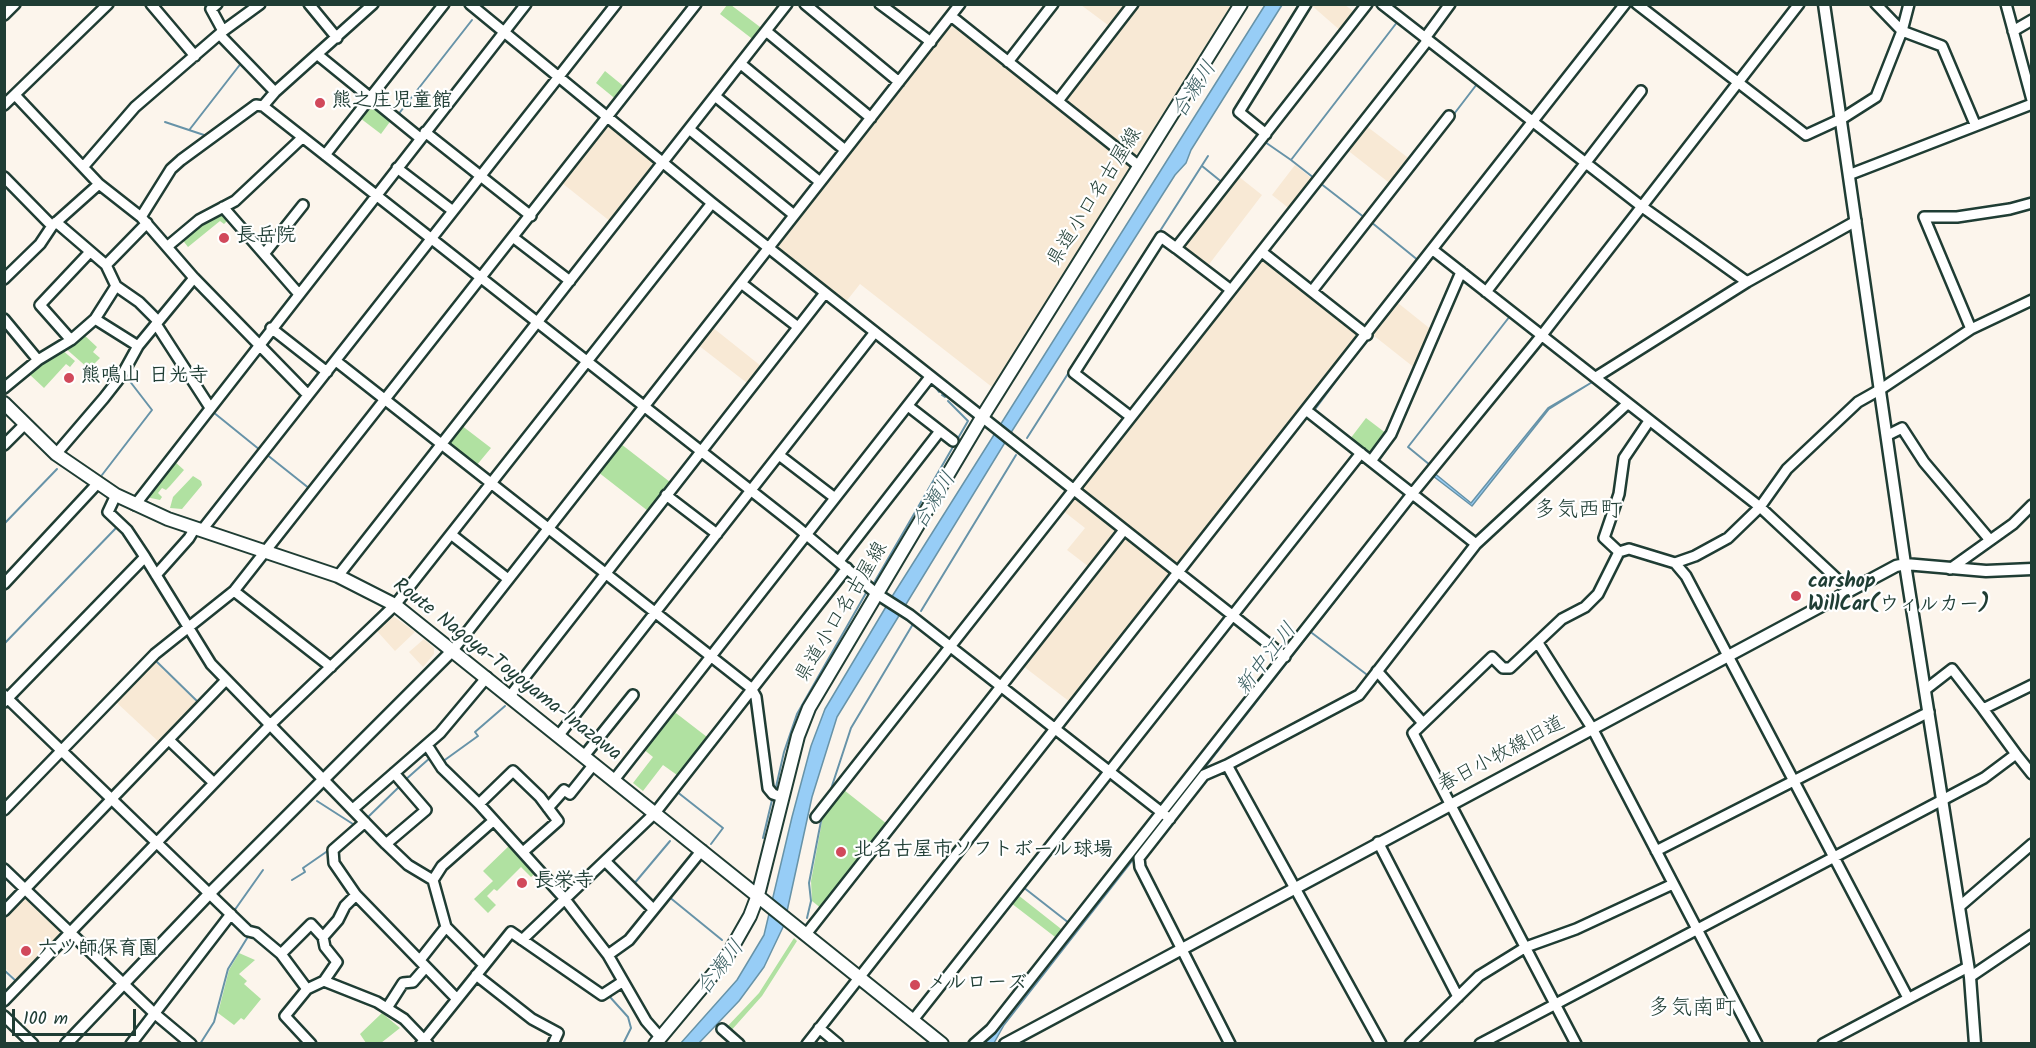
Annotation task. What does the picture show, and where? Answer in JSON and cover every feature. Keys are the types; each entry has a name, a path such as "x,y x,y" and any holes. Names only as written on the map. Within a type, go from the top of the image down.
{"main road":[{"name":"県道小口名古屋線","path":"658,1040 739,940 758,895 798,736 809,708 880,596 1139,166 1241,4"},
{"name":"Route Nagoya-Toyoyama-Inazawa","path":"4,403 56,454 97,484 135,505 198,529 338,576 395,605 794,922 942,1044"}],"street":[{"path":"4,15 15,4"},
{"path":"4,105 108,4"},
{"path":"151,4 195,56"},
{"path":"216,4 211,9 222,33 275,92"},
{"path":"84,166 135,107 260,4"},
{"path":"309,4 337,38"},
{"path":"263,106 275,92 373,4"},
{"path":"326,155 444,4"},
{"path":"470,4 662,163 1285,657"},
{"path":"135,505 298,292 526,4"},
{"path":"156,575 198,529 336,361 616,4"},
{"path":"4,810 155,654 234,591 483,278 696,4"},
{"path":"338,576 787,4"},
{"path":"805,4 899,82"},
{"path":"880,4 931,42"},
{"path":"66,1044 210,893 453,650 960,4"},
{"path":"1008,62 1053,4"},
{"path":"1058,101 1133,4"},
{"path":"1266,134 1239,112 1306,4"},
{"path":"1176,248 1368,4"},
{"path":"1382,4 1641,206 1747,282"},
{"path":"816,817 1262,252 1426,39 1450,4"},
{"path":"807,1044 1367,335 1625,4"},
{"path":"1637,4 1806,135 1843,118 1876,97 1902,31 1909,4"},
{"path":"974,1044 991,1029 1166,815 1285,657 1542,335 1799,4"},
{"path":"1824,4 1843,118 1905,564 1969,972 1975,1044"},
{"path":"1876,4 1902,31 1942,46 1975,124"},
{"path":"1851,174 2031,101 2006,4"},
{"path":"951,16 1139,166"},
{"path":"2013,31 2031,20"},
{"path":"766,31 871,118"},
{"path":"318,55 370,98 481,177 531,216"},
{"path":"741,64 846,150"},
{"path":"1486,292 1641,91"},
{"path":"15,95 99,184 144,220 194,278 308,395"},
{"path":"715,96 820,182"},
{"path":"105,265 144,220 171,169 256,105 263,106 701,450 880,596 907,613 1166,815"},
{"path":"1312,291 1449,116"},
{"path":"689,129 794,215"},
{"path":"168,246 186,230 235,201 302,138"},
{"path":"397,168 453,211"},
{"path":"4,177 54,224 105,265 116,286 139,302 157,322 210,406"},
{"path":"4,279 40,244 54,224 99,184"},
{"path":"4,1001 270,725 395,605 712,203"},
{"path":"1971,328 1924,217 1957,218 2031,203"},
{"path":"264,254 303,205"},
{"path":"223,207 298,292"},
{"path":"1596,377 1747,282 1856,221"},
{"path":"1131,417 1074,373 1161,237 1231,290"},
{"path":"514,238 570,281"},
{"path":"1433,250 1760,507 1850,591"},
{"path":"1262,252 1367,335"},
{"path":"71,340 40,305 89,253"},
{"path":"1371,461 1391,434 1461,272"},
{"path":"56,454 111,390 138,346 194,278"},
{"path":"741,283 798,327"},
{"path":"4,388 38,360 71,340 95,319 116,286"},
{"path":"510,696 825,293"},
{"path":"1675,563 1695,556 1728,538 1760,507 1787,469 1858,402 1881,390 1971,328 2031,300"},
{"path":"95,319 138,346"},
{"path":"4,320 38,360"},
{"path":"271,328 327,372"},
{"path":"559,735 874,332"},
{"path":"336,361 751,688 756,697 768,788 773,794 782,797"},
{"path":"614,780 930,377"},
{"path":"1230,1044 1140,867 1139,858 1166,815 1204,776 1359,695 1476,544 1627,404"},
{"path":"908,406 953,441"},
{"path":"1306,410 1476,544"},
{"path":"1619,552 1604,538 1619,494 1624,458 1649,421"},
{"path":"4,445 24,425"},
{"path":"1888,435 1902,428 1924,462 1990,540"},
{"path":"839,561 940,431"},
{"path":"913,1020 1360,453"},
{"path":"779,454 835,498"},
{"path":"4,584 97,484"},
{"path":"116,495 108,512 127,530 145,556 211,664 386,844 408,865 433,880 446,927 484,965"},
{"path":"666,495 717,534"},
{"path":"1950,569 2013,524 2031,505"},
{"path":"807,933 1124,530"},
{"path":"452,535 508,579"},
{"path":"1576,1044 1413,733 1492,657 1503,668 1509,668 1562,619 1585,607 1598,594 1619,552 1624,549 1636,550 1675,563 1686,576 1908,998"},
{"path":"145,556 6,699 62,750 248,931 256,933 281,954 307,989"},
{"path":"1905,564 1998,571 2031,569"},
{"name":"春日小牧線旧道","path":"1005,1044 1727,654 1905,564"},
{"path":"522,940 655,813 847,568"},
{"path":"234,591 331,667"},
{"path":"1538,643 1592,728 1757,1044"},
{"path":"1925,690 1952,669 2031,774"},
{"path":"1377,671 1423,723"},
{"path":"353,809 427,745 487,677"},
{"path":"4,910 226,680"},
{"path":"1983,709 2031,685"},
{"path":"548,808 564,790 570,794 589,760 633,695"},
{"path":"1656,851 1929,712"},
{"path":"169,740 214,783"},
{"path":"427,745 442,768 479,804 564,898 608,955 658,1040"},
{"path":"1480,1044 1984,778 2016,753"},
{"path":"1227,765 1381,1044"},
{"path":"479,804 513,771 548,808 558,821 523,852"},
{"path":"386,844 426,810 394,773"},
{"path":"433,880 442,866 493,821"},
{"path":"365,822 333,850 334,863 356,895 458,999"},
{"path":"1378,842 1458,997"},
{"path":"1959,907 2031,844"},
{"path":"608,955 628,940 702,850"},
{"path":"606,862 652,908"},
{"path":"4,869 154,1013 191,1044"},
{"path":"1410,1044 1479,976 1526,947 1576,929 1673,884"},
{"path":"323,937 338,920 345,906 356,895"},
{"path":"131,1044 231,914"},
{"path":"281,954 311,924 323,937 325,947 337,962 324,981 307,989 285,1016 311,1044"},
{"path":"387,1008 403,983 413,982 446,927"},
{"path":"324,981 387,1008 404,1019 425,1042 511,932 602,995 622,982"},
{"path":"1822,1044 1908,998 1969,972 2031,935"},
{"path":"476,975 532,1019 558,1033 553,1044"},
{"path":"4,1016 33,1044"},
{"path":"819,1028 838,1044"},
{"path":"722,1029 739,1044"}],"shaded area":[{"path":"1310,4 1345,5 1357,14 1342,32"},
{"path":"1081,5 1130,5 1112,28"},
{"path":"1139,5 1231,5 1135,158 1066,104 1066,98"},
{"path":"955,23 1132,163 992,387 860,284 845,303 777,250 776,245 950,24"},
{"path":"1365,125 1411,160 1392,185 1346,149"},
{"path":"606,126 610,126 656,165 611,222 562,183"},
{"path":"1295,165 1314,180 1291,210 1272,195"},
{"path":"1238,176 1262,195 1207,267 1183,248 1183,245"},
{"path":"1261,257 1265,257 1360,335 1180,564 1176,565 1082,491 1081,486"},
{"path":"1398,303 1433,331 1416,369 1373,335"},
{"path":"712,327 761,366 747,383 698,345"},
{"path":"1072,497 1077,497 1116,527 1116,532 1089,567 1067,550 1085,528 1062,510"},
{"path":"1124,537 1128,537 1171,573 1070,702 1023,666"},
{"path":"393,616 415,632 395,651 377,631"},
{"path":"424,639 434,648 434,654 423,667 409,652"},
{"path":"155,661 199,704 161,744 116,702"},
{"name":"六ツ師保育園","path":"24,895 27,895 64,934 19,982 5,968 4,915"}],"green space":[{"path":"727,5 731,5 764,30 755,41 720,14"},
{"path":"605,71 627,89 618,101 596,83"},
{"path":"370,105 375,105 392,119 381,134 360,118"},
{"path":"222,209 230,218 224,224 220,221 188,247 181,238"},
{"path":"82,333 97,347 93,352 100,358 89,369 64,347"},
{"path":"61,349 75,361 70,367 66,364 44,388 27,372"},
{"path":"1366,418 1387,434 1369,454 1350,439"},
{"path":"461,425 491,448 476,466 448,444"},
{"path":"621,444 670,482 648,511 598,472"},
{"path":"174,461 184,470 166,490 162,488 158,493 162,497 160,500 146,497"},
{"path":"193,476 201,481 202,485 182,509 170,508 173,497"},
{"path":"672,710 707,737 677,775 663,765 643,791 633,783 653,757 642,748"},
{"name":"北名古屋市ソフトボール球場","path":"844,790 887,824 822,909 812,901 811,881 823,816"},
{"path":"511,844 537,872 531,877 521,867 497,891 494,889 487,896 496,905 488,913 474,899 493,881 483,871"},
{"path":"1018,895 1065,932 1059,940 1011,903"},
{"path":"794,938 797,941 762,996 729,1033 725,1029 759,993"},
{"path":"239,953 255,960 239,974 247,981 244,984 261,999 244,1020 241,1018 234,1025 218,1013 229,970"},
{"path":"382,1013 400,1028 381,1043 366,1043 360,1034"}],"water":[{"path":"1265,5 1282,5 1191,150 1186,163 1175,175 1012,431 837,717 812,797 784,925 764,967 739,1001 699,1043 680,1044 737,980 764,935 811,746 825,709 893,595"},
{"path":"1594,381 1549,409 1472,506 1433,476 1004,1025 994,1043 984,1044 1433,472 1471,503 1548,408"}],"waterway":[{"path":"397,116 472,20"},
{"path":"1314,178 1291,160 1398,21"},
{"path":"190,129 242,62"},
{"path":"1454,114 1477,84"},
{"path":"165,122 207,136"},
{"path":"1265,142 1291,160"},
{"path":"1160,231 1208,156"},
{"path":"1202,166 1223,183"},
{"path":"1320,183 1365,218"},
{"path":"1371,222 1419,261"},
{"path":"488,275 500,260"},
{"path":"1382,322 1426,267"},
{"path":"1430,465 1408,447 1510,316"},
{"path":"444,331 452,322"},
{"name":"新中江川","path":"1631,360 1680,330"},
{"path":"1344,370 1375,331"},
{"path":"392,398 420,362"},
{"path":"910,367 922,376 923,381"},
{"path":"1027,438 1071,369"},
{"path":"102,475 152,410 125,375"},
{"path":"1313,412 1339,377"},
{"path":"934,385 939,392"},
{"name":"合瀬川","path":"874,583 968,421 948,401"},
{"path":"213,412 260,450"},
{"path":"360,439 367,430"},
{"path":"346,456 353,448"},
{"path":"266,454 310,489"},
{"path":"921,611 1016,455"},
{"path":"4,524 57,469"},
{"path":"321,488 335,471"},
{"path":"650,510 671,482"},
{"path":"279,543 316,495"},
{"path":"645,516 648,512"},
{"path":"4,644 116,528"},
{"path":"627,539 634,530"},
{"path":"618,550 622,544"},
{"path":"242,589 264,561"},
{"path":"834,576 838,567"},
{"path":"585,592 598,576"},
{"path":"819,596 821,592"},
{"path":"776,787 784,752 797,714 866,593"},
{"path":"570,611 575,605"},
{"path":"801,618 810,607"},
{"path":"565,617 568,613"},
{"path":"372,634 392,616"},
{"path":"830,792 851,728 913,624"},
{"path":"1312,633 1366,674"},
{"path":"547,641 550,636"},
{"path":"66,645 72,639"},
{"path":"352,653 366,640"},
{"path":"778,648 781,644"},
{"path":"528,665 537,653"},
{"path":"770,658 773,654"},
{"path":"47,664 56,655"},
{"path":"155,660 198,702"},
{"path":"753,680 768,661"},
{"path":"39,673 42,670"},
{"path":"512,685 523,671"},
{"path":"27,685 34,678"},
{"path":"18,703 17,696 22,690"},
{"path":"694,755 740,697"},
{"path":"442,762 478,736 475,732 505,706"},
{"path":"404,781 431,757"},
{"path":"668,788 692,758"},
{"path":"367,818 401,785"},
{"path":"676,791 723,828 711,844"},
{"path":"657,802 665,792"},
{"path":"763,838 772,800"},
{"path":"317,801 356,826"},
{"path":"807,918 811,901 809,883 822,816"},
{"path":"633,885 670,841"},
{"path":"292,880 305,872 303,868 329,850"},
{"path":"234,911 263,870"},
{"path":"1023,887 1069,923"},
{"name":"合瀬川","path":"668,896 722,940"},
{"path":"200,1044 214,1022 228,969 249,935"},
{"path":"4,970 17,982"},
{"path":"610,997 628,1017 631,1028 623,1044"}],"place":[{"name":"熊之庄児童館","path":"320,103"},
{"name":"長岳院","path":"224,238"},
{"name":"熊鳴山 日光寺","path":"69,378"},
{"name":"carshop WillCar(ウィルカー)","path":"1796,596"},
{"name":"北名古屋市ソフトボール球場","path":"841,852"},
{"name":"長栄寺","path":"522,883"},
{"name":"六ツ師保育園","path":"26,951"},
{"name":"メルローズ","path":"915,985"}],"district":[{"name":"多気西町","path":"1578,512"},
{"name":"多気南町","path":"1692,1010"}]}
